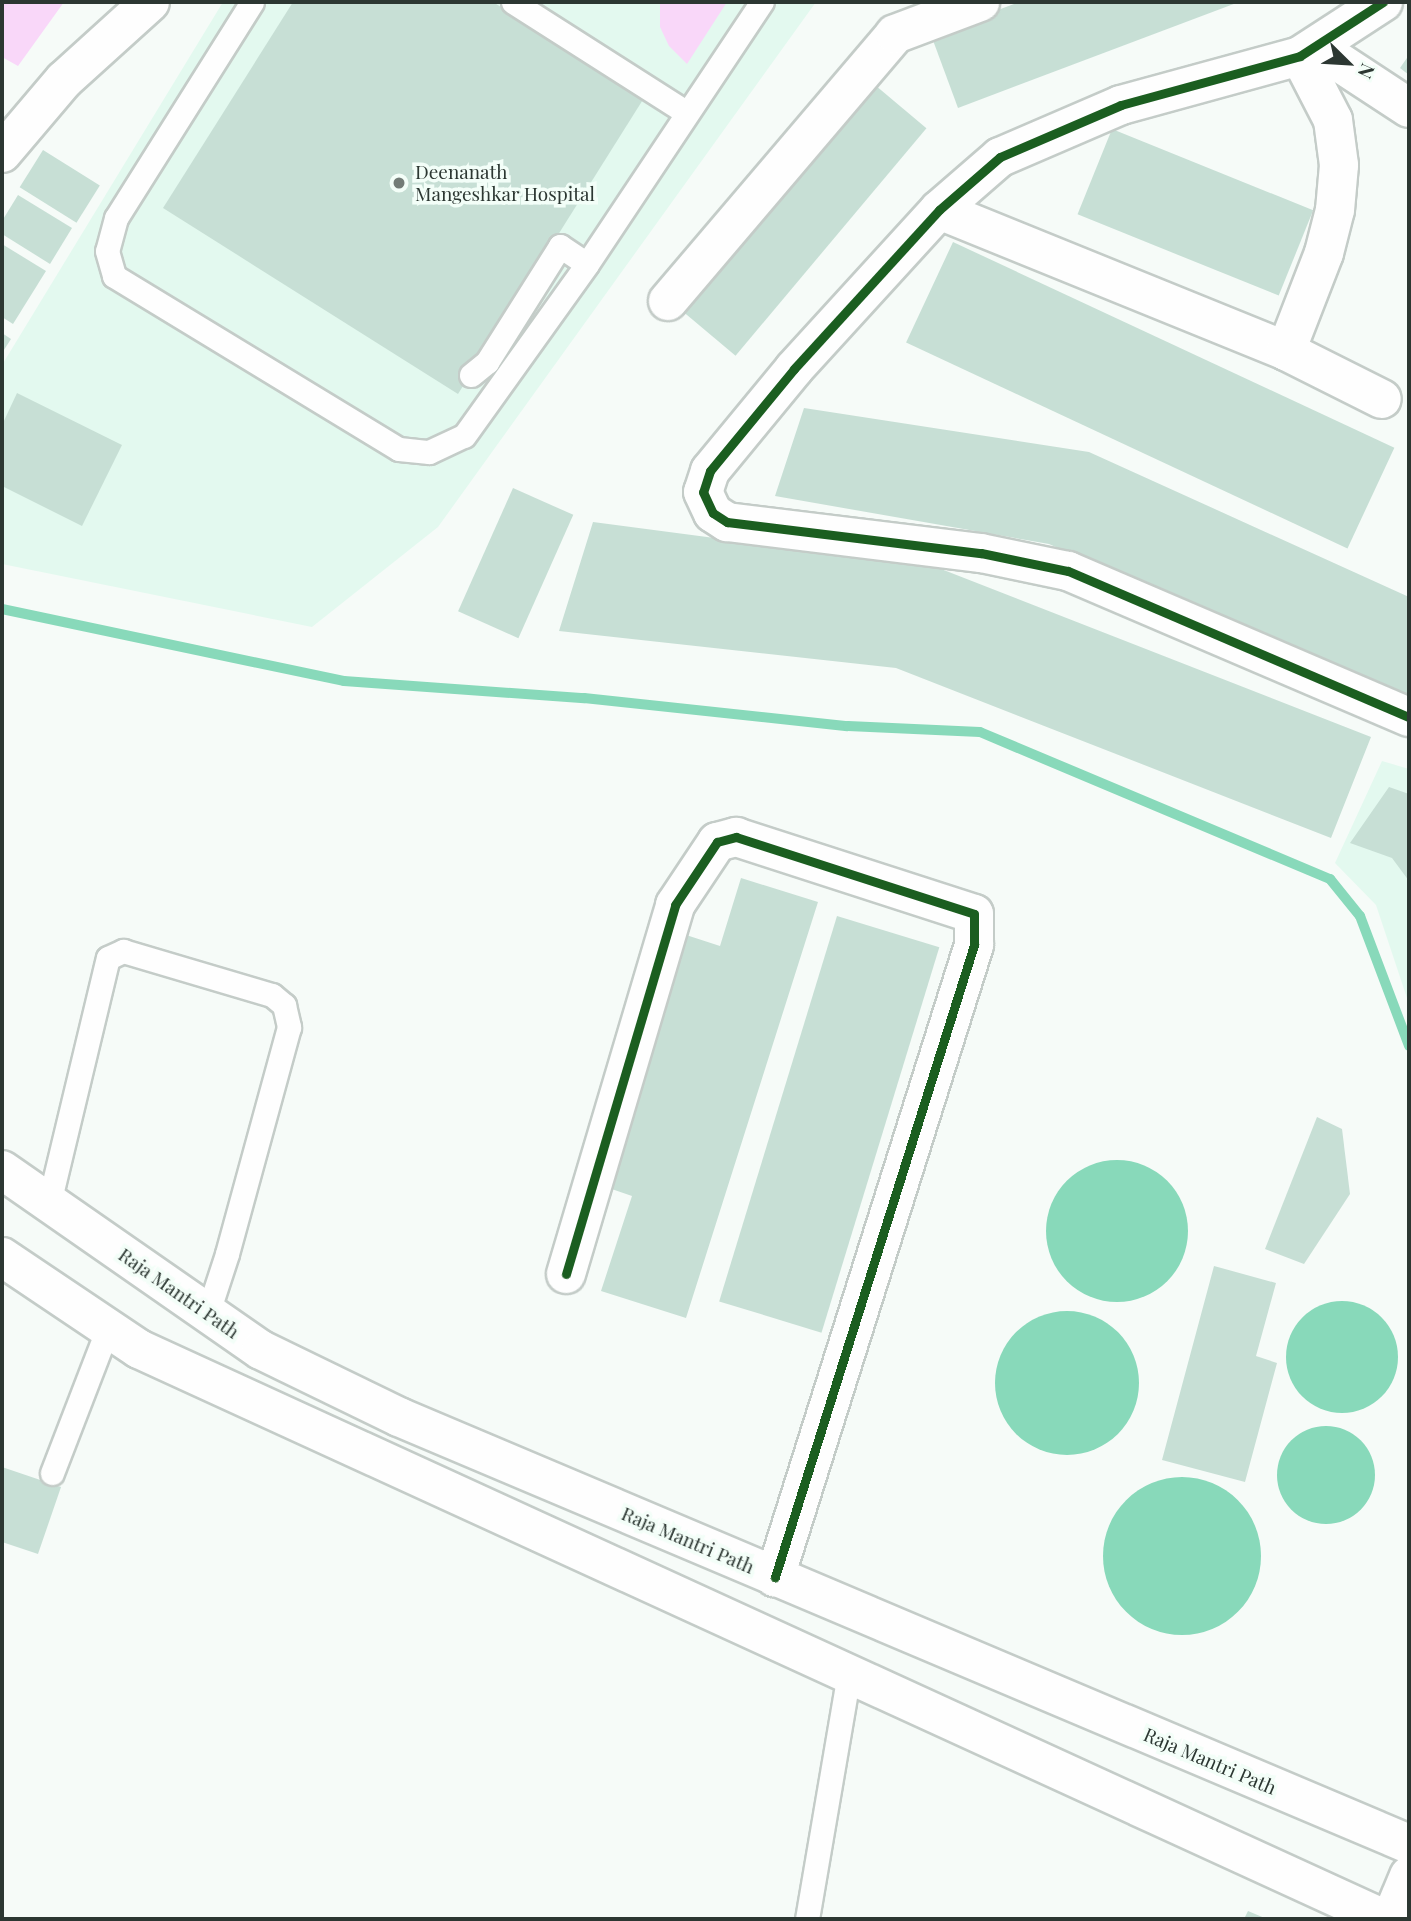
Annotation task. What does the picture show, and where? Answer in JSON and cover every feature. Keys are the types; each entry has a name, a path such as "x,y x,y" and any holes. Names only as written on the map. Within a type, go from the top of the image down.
{"street":[{"path":"2,153 64,80 150,2"},
{"path":"668,300 895,34 980,2"},
{"path":"1383,2 1308,51 1121,105 1056,130 1000,157 939,210 794,369 710,471 703,492 713,513 727,522 981,553 1027,560 1068,571 1409,717"},
{"path":"1308,51 1409,108"},
{"path":"1286,351 1324,253 1335,210 1339,164 1333,120 1308,51"},
{"path":"939,210 1286,351 1382,399"},
{"path":"566,1274 675,905 717,842 736,837 974,915 974,945 775,1577"},
{"name":"Raja Mantri Path","path":"2,1170 261,1350 399,1417 1409,1844"},
{"path":"2,1257 139,1349 1384,1919"},
{"path":"476,1503 494,1458"},
{"path":"1391,1919 1409,1876"}],"lane":[{"path":"252,2 116,218 107,251 114,276 398,449 429,452 464,436 587,264 762,2"},
{"path":"513,2 687,113"},
{"path":"471,374 487,362 560,246 587,264"},
{"path":"49,1203 108,958 123,951 271,995 284,1005 289,1027 227,1254 208,1312"},
{"path":"52,1473 108,1328"},
{"path":"807,1919 849,1674"}],"shaded area":[{"path":"2,2 64,2 18,66 2,57"},
{"name":"Deenanath Mangeshkar Hospital","path":"223,2 816,2 438,527 312,627 2,564 2,365"},
{"path":"660,2 727,2 687,64 669,46 660,27"},
{"path":"1382,761 1409,769 1409,1004 1376,905 1335,863"},
{"path":"1117,1160 1144,1165 1167,1181 1183,1204 1188,1231 1183,1258 1167,1281 1144,1297 1117,1302 1090,1297 1067,1281 1051,1258 1046,1231 1051,1204 1067,1181 1090,1165"},
{"path":"1342,1301 1363,1306 1381,1318 1393,1336 1398,1357 1393,1378 1381,1396 1363,1408 1342,1413 1321,1408 1303,1396 1291,1378 1286,1357 1291,1336 1303,1318 1321,1306"},
{"path":"1067,1311 1095,1317 1118,1332 1133,1355 1139,1383 1133,1411 1118,1434 1095,1449 1067,1455 1039,1449 1016,1434 1001,1411 995,1383 1001,1355 1016,1332 1039,1317"},
{"path":"1326,1426 1345,1430 1361,1440 1371,1456 1375,1475 1371,1494 1361,1510 1345,1520 1326,1524 1307,1520 1291,1510 1281,1494 1277,1475 1281,1456 1291,1440 1307,1430"},
{"path":"1182,1477 1212,1483 1238,1500 1255,1526 1261,1556 1255,1586 1238,1612 1212,1629 1182,1635 1152,1629 1126,1612 1109,1586 1103,1556 1109,1526 1126,1500 1152,1483"}],"building":[{"path":"293,2 493,2 644,98 458,394 163,208"},
{"path":"1019,2 1239,2 958,108 931,35"},
{"path":"1409,55 1409,75 1400,68"},
{"path":"869,80 926,128 736,356 678,308"},
{"path":"1112,129 1313,210 1279,296 1078,214"},
{"path":"43,150 100,186 77,223 20,187"},
{"path":"18,195 72,228 50,264 2,234 2,221"},
{"path":"953,242 1394,448 1347,548 906,343"},
{"path":"2,244 46,271 13,324 2,317"},
{"path":"2,333 11,339 2,353"},
{"path":"17,393 122,445 82,526 2,486 2,425"},
{"path":"804,408 1089,452 1409,597 1409,705 1049,544 775,496"},
{"path":"513,488 573,515 518,638 458,611"},
{"path":"593,522 936,567 1371,737 1331,838 896,668 559,631"},
{"path":"1389,787 1409,794 1409,881 1392,858 1350,843"},
{"path":"741,878 818,902 686,1318 601,1291 632,1196 600,1185 680,933 720,946"},
{"path":"837,916 939,947 821,1333 719,1301"},
{"path":"1317,1117 1342,1129 1350,1194 1304,1264 1265,1249"},
{"path":"1214,1266 1276,1283 1256,1356 1277,1363 1245,1482 1162,1460"},
{"path":"2,1467 61,1487 38,1554 2,1542"},
{"path":"1248,1911 1267,1919 1244,1919"}],"waterway":[{"path":"2,609 344,681 584,698 848,726 980,732 1330,879 1360,916 1409,1046"}],"cycle path":[{"path":"1383,2 1300,56 1121,105 1000,157 939,210 794,369 710,471 703,492 713,513 727,522 981,553 1068,571 1409,717"},
{"path":"566,1274 675,905 717,842 736,837 974,914 974,945 775,1577"}],"place":[{"name":"Deenanath Mangeshkar Hospital","path":"399,183"}]}
